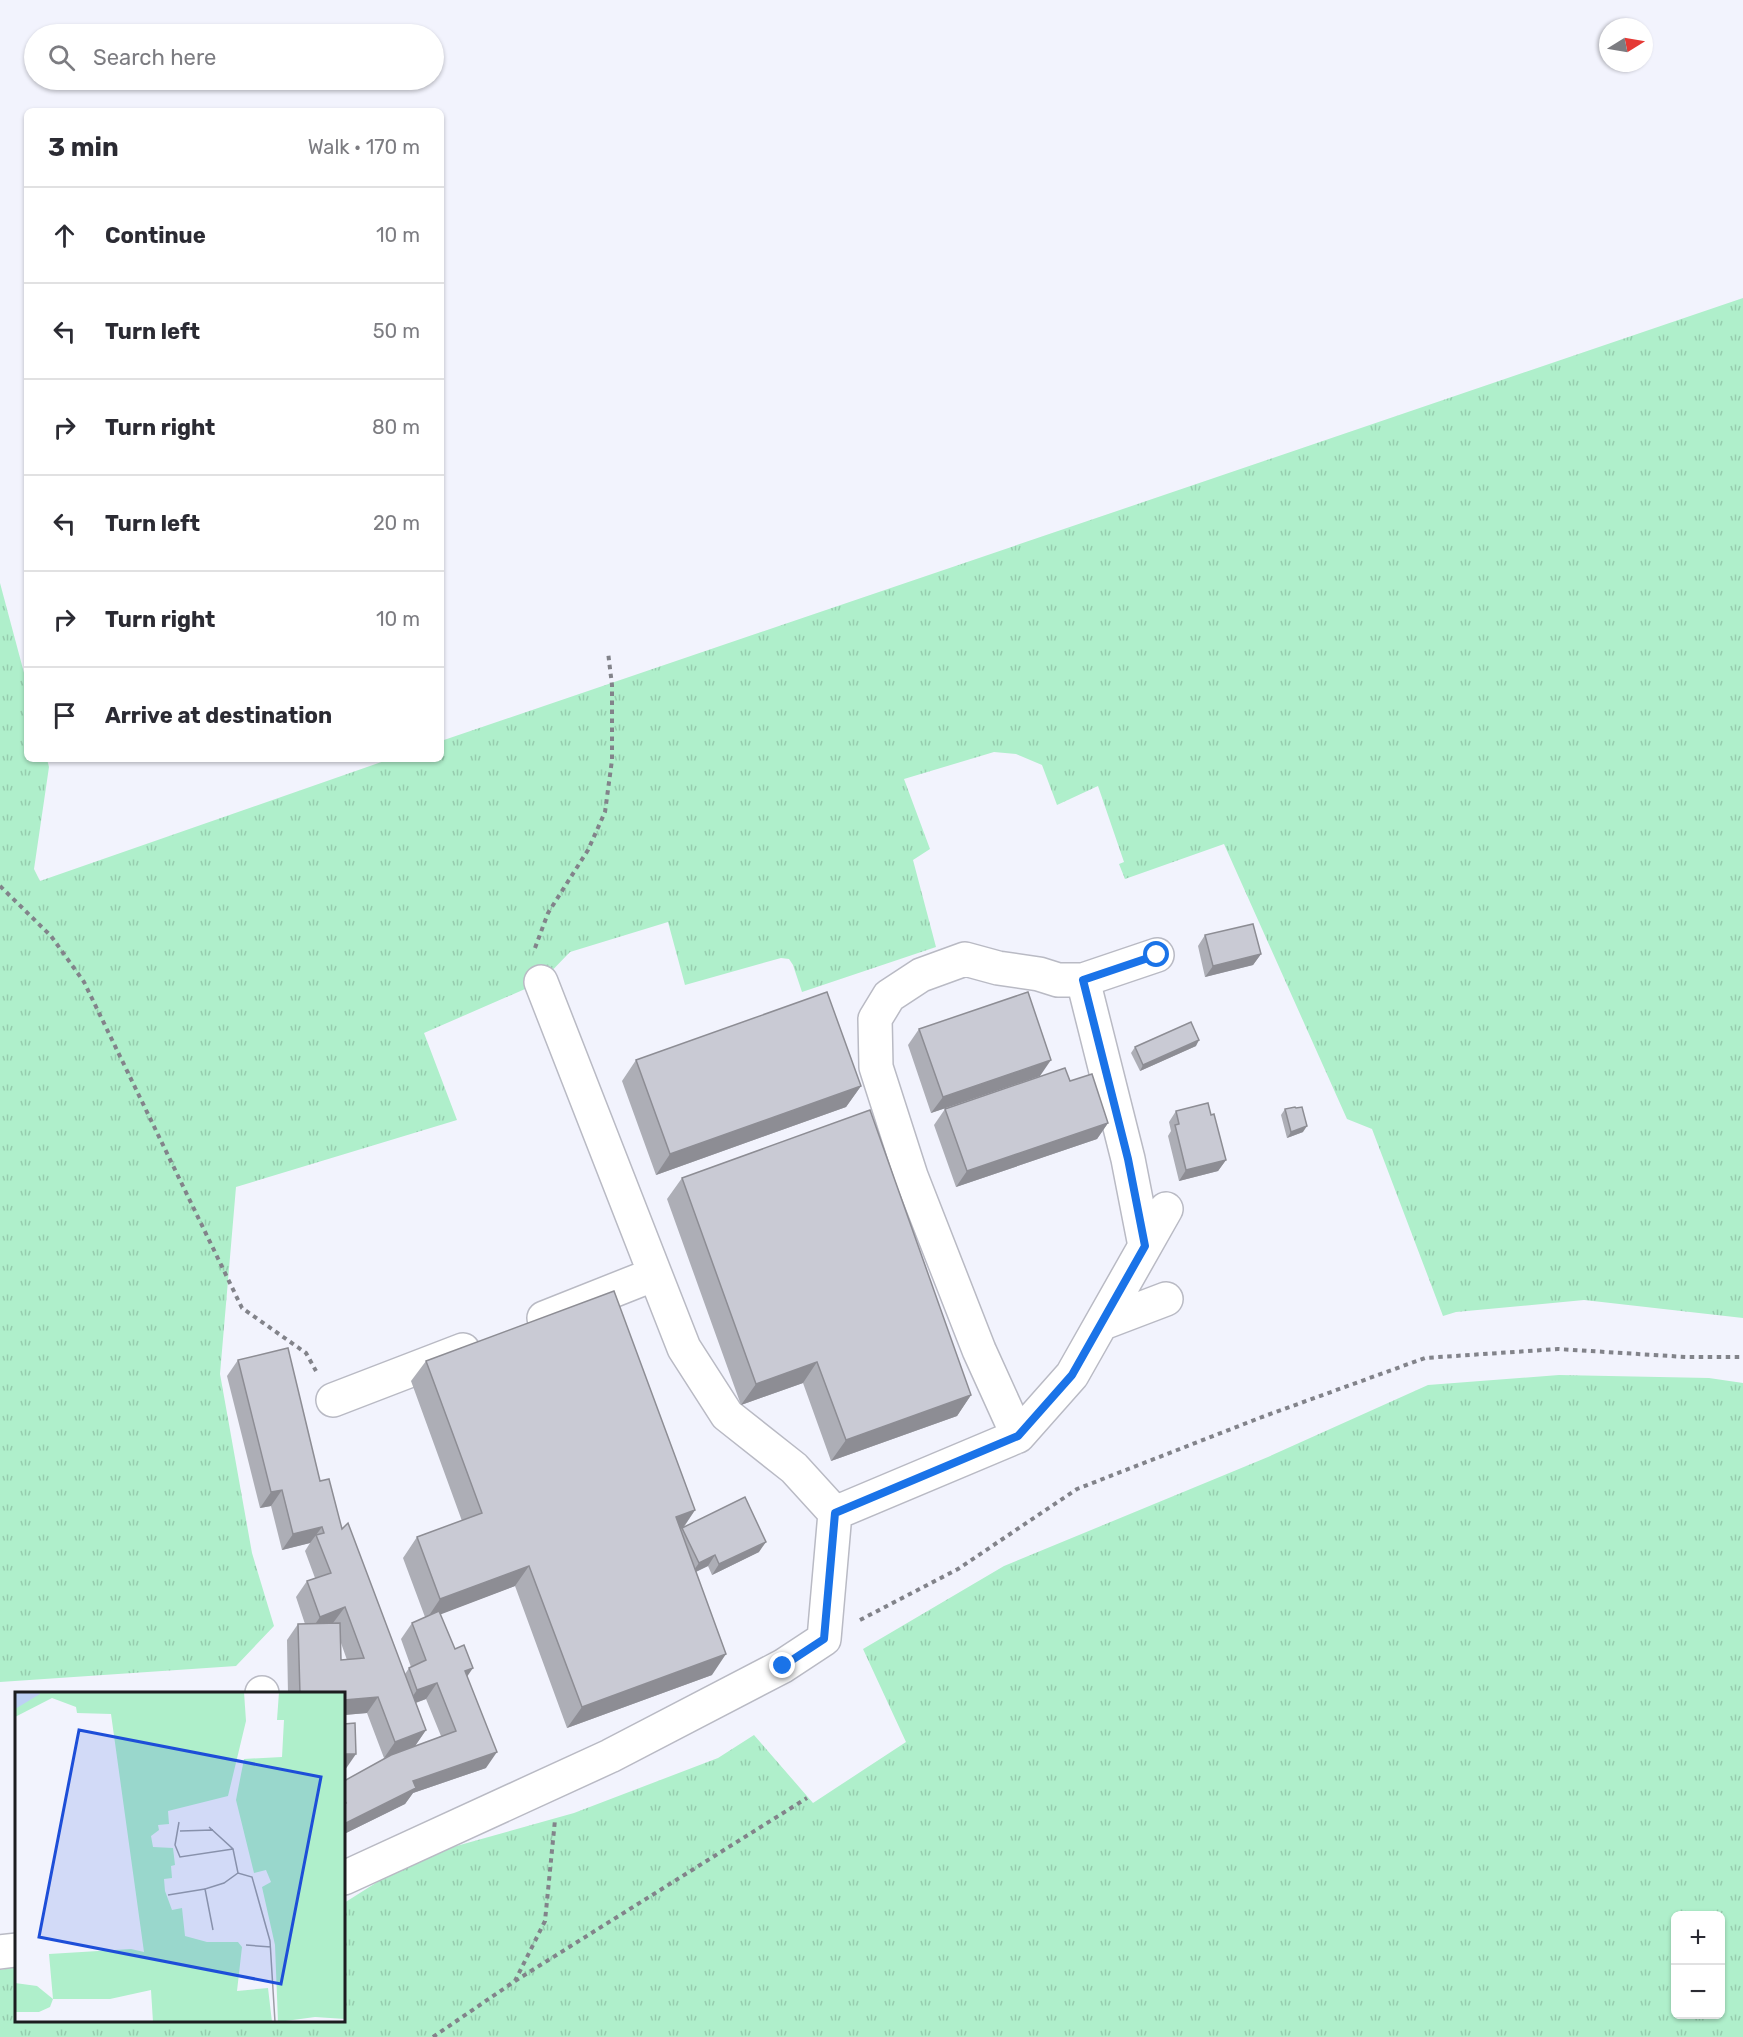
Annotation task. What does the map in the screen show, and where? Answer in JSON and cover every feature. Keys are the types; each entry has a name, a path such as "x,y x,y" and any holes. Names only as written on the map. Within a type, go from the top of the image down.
{"lane":[{"path":"1018,1436 979,1350 911,1176 876,1067 875,1019 889,996 921,975 965,959 1058,980 1083,980 1157,955"},
{"path":"1083,980 1128,1159 1145,1246"},
{"path":"345,1878 610,1756 773,1671 824,1639 835,1513 794,1468 727,1415 684,1348 541,982"},
{"path":"835,1513 1018,1436 1072,1375 1166,1209"},
{"path":"521,1327 654,1274"},
{"path":"1103,1323 1166,1299"},
{"path":"333,1401 488,1340"},
{"path":"0,1952 15,1950"}],"path":[{"path":"541,982 534,966 535,945 548,913 588,850 605,813 612,760 612,686 608,652"},
{"path":"0,886 51,936 84,982 242,1308 306,1353 333,1401"},
{"path":"824,1639 958,1569 1077,1489 1262,1417 1425,1358 1558,1349 1686,1357 1743,1357"},
{"path":"515,1981 544,1921 558,1780"},
{"path":"433,2037 515,1981 807,1798"}],"green space":[{"path":"1743,298 1743,1318 1584,1300 1456,1312 1443,1316 1372,1129 1347,1119 1224,844 1125,879 1119,864 1124,862 1098,786 1057,805 1042,765 1016,754 994,752 904,779 930,849 913,860 936,947 802,992 793,965 789,959 781,958 685,985 668,922 570,952 541,982 424,1033 457,1120 236,1187 220,1374 252,1553 274,1626 236,1666 0,1682 0,583 24,673 24,762 48,762 49,767 34,869 40,881 381,762 444,762 444,740"},
{"path":"1559,1375 1709,1378 1743,1383 1743,2037 0,2037 0,1970 15,1967 15,2022 345,2022 345,1902 417,1857 574,1813 718,1758 754,1735 813,1803 906,1742 863,1649 1004,1566 1268,1457 1428,1385"}],"building":[{"path":"1253,924 1261,954 1213,966 1205,935"},
{"path":"827,992 861,1086 670,1154 636,1060"},
{"path":"1028,992 1051,1060 943,1097 919,1029"},
{"path":"1191,1022 1199,1040 1143,1065 1135,1047"},
{"path":"1065,1068 1070,1081 1092,1074 1108,1123 967,1171 945,1109"},
{"path":"1208,1103 1211,1115 1214,1114 1226,1160 1186,1170 1175,1125 1179,1124 1176,1111"},
{"path":"1302,1107 1307,1126 1291,1132 1285,1109"},
{"path":"870,1110 971,1395 846,1440 817,1362 756,1384 682,1178"},
{"path":"614,1291 695,1510 676,1517 726,1654 582,1707 529,1566 440,1599 417,1537 482,1513 426,1361"},
{"path":"288,1348 320,1481 329,1479 342,1529 348,1523 426,1730 395,1742 378,1697 345,1700 345,1692 300,1692 298,1624 340,1623 341,1660 364,1658 345,1607 320,1617 307,1581 331,1573 316,1535 324,1533 322,1527 293,1534 282,1490 271,1492 238,1360"},
{"path":"745,1497 766,1542 719,1564 715,1555 699,1563 682,1528"},
{"path":"439,1611 455,1649 464,1645 473,1668 465,1671 497,1752 413,1781 416,1788 345,1824 345,1780 391,1755 456,1731 437,1683 417,1690 409,1668 426,1660 412,1623"},
{"path":"355,1723 356,1754 345,1754 345,1724"}],"route":[{"path":"783,1666 824,1639 835,1513 1018,1436 1072,1375 1145,1246 1128,1159 1083,980 1157,955"}]}
